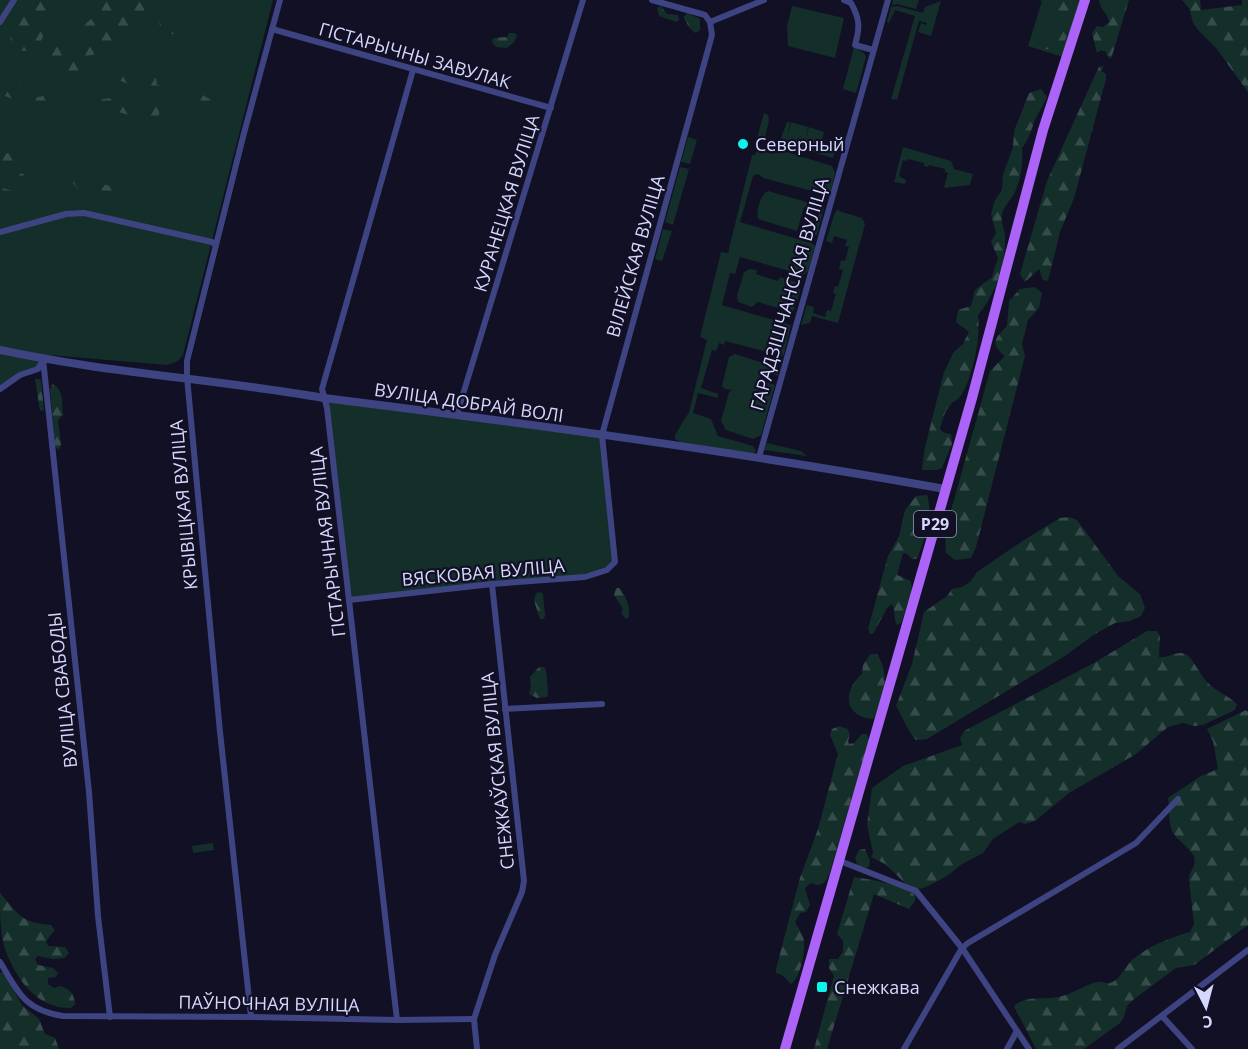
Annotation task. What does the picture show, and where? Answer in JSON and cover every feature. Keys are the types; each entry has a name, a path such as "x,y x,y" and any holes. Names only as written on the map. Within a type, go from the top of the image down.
{"main road":[{"name":"Р29","path":"785,1049 972,398 1043,130 1085,0"}],"street":[{"path":"0,22 14,0"},
{"name":"КРЫВІЦКАЯ ВУЛІЦА","path":"251,1017 219,720 187,361 215,245 280,0"},
{"name":"КУРАНЕЦКАЯ ВУЛІЦА","path":"457,414 583,0"},
{"path":"652,0 701,13 710,22 764,0"},
{"path":"844,0 851,3 858,17 859,29 855,45 873,50"},
{"name":"ГАРАДЗІШЧАНСКАЯ ВУЛІЦА","path":"759,457 888,0"},
{"name":"ВІЛЕЙСКАЯ ВУЛІЦА","path":"615,562 602,435 712,35 710,22"},
{"name":"ГІСТАРЫЧНЫ ЗАВУЛАК","path":"272,29 550,108"},
{"name":"ГІСТАРЫЧНАЯ ВУЛІЦА","path":"397,1020 327,408 322,389 413,70"},
{"path":"0,232 66,214 84,213 212,242 215,245"},
{"name":"ВУЛІЦА ДОБРАЙ ВОЛІ","path":"0,350 43,359 759,457 945,489"},
{"path":"0,389 20,375 38,369 43,359"},
{"name":"ВУЛІЦА СВАБОДЫ","path":"43,359 110,1017"},
{"name":"ВЯСКОВАЯ ВУЛІЦА","path":"349,600 492,584 585,577 607,570 615,562"},
{"name":"СНЕЖКАЎСКАЯ ВУЛІЦА","path":"474,1019 495,955 522,892 524,881 492,584"},
{"path":"505,709 602,704"},
{"path":"904,1049 963,948 994,926 1136,843 1178,799"},
{"path":"840,861 916,891 963,948 1029,1049"},
{"path":"1118,1049 1248,950"},
{"name":"ПАЎНОЧНАЯ ВУЛІЦА","path":"0,962 24,1000 46,1013 63,1016 474,1019"},
{"path":"1162,1016 1192,1049"},
{"path":"474,1019 477,1049"},
{"path":"1007,1049 1017,1032"}],"green space":[{"path":"0,0 273,0 183,355 178,361 167,365 50,355 31,356 43,359 38,369 0,389"},
{"path":"21,0 59,0 39,46 27,51 15,50 10,36 10,24"},
{"path":"92,0 151,0 146,19 137,31 103,51 89,56 75,76 68,70 73,61 69,54 56,58 45,57 51,37 58,32 67,48 76,48 82,41 76,34 94,17 96,4"},
{"path":"893,0 919,0 916,9 897,4 892,5"},
{"path":"1039,0 1081,0 1066,58 1028,46 1042,1"},
{"path":"1059,0 1073,0 1070,26 1060,51 1045,49 1044,45 1056,16"},
{"path":"1099,0 1129,0 1111,59 1106,52 1101,50 1097,53 1092,33 1097,26 1103,27 1109,22"},
{"path":"1182,0 1200,0 1201,10 1242,5 1242,0 1248,0 1248,92 1216,48 1198,30 1193,23 1189,8"},
{"path":"941,1 931,36 918,32 921,23 926,25 927,23 919,21 897,100 891,99 915,16 895,10 889,23 887,22 891,7 897,6 923,13 925,7"},
{"path":"661,6 667,14 678,15 679,20 677,22 659,16 657,8"},
{"path":"792,6 844,18 835,58 788,46 787,26"},
{"path":"687,13 700,19 700,30 696,33 684,17"},
{"path":"165,14 175,19 179,30 176,34 166,34 160,29 159,16"},
{"path":"509,33 515,33 517,36 507,48 496,47 492,42 493,38 507,37"},
{"path":"854,47 866,57 856,93 843,89"},
{"path":"1104,66 1101,71 1106,74 1106,79 1074,198 1060,232 1049,277 1047,281 1043,280 1039,269 1025,282 1020,274 1047,181 1096,73 1099,67"},
{"path":"116,69 141,78 149,75 156,78 157,85 168,89 169,96 163,97 113,78 107,72"},
{"path":"18,83 27,95 40,97 50,92 59,94 66,100 63,104 48,107 28,107 0,95 0,85"},
{"path":"191,89 200,90 204,96 217,103 215,107 183,98 182,92"},
{"path":"1041,89 1047,97 1022,148 1022,166 1018,183 1002,214 1005,237 1004,258 990,298 978,315 977,345 973,366 962,394 947,409 940,429 944,433 951,434 952,444 942,468 922,470 925,447 944,372 954,352 963,344 969,332 956,322 958,310 971,306 975,290 992,277 998,258 991,242 996,233 991,215 994,202 1002,190 1003,175 1013,147 1014,131 1029,93"},
{"path":"114,98 157,105 160,110 157,123 90,104 90,100"},
{"path":"764,113 768,115 769,121 764,141 757,139"},
{"path":"787,122 790,122 787,138 791,122 808,127 806,138 809,127 824,132 819,152 823,153 825,147 835,150 833,158 782,143 781,138"},
{"path":"688,137 697,140 690,164 681,162"},
{"path":"903,147 951,161 954,169 973,174 970,185 944,188 948,173 945,169 924,166 924,163 908,159 903,160 899,176 906,180 905,184 894,182"},
{"path":"757,150 773,154 780,150 832,166 835,173 828,195 763,178 758,174 753,176 740,222 815,246 808,271 803,275 740,257 735,274 730,273 722,305 791,325 782,356 725,341 724,345 719,343 716,351 712,350 701,388 718,394 718,398 698,393 693,413 711,419 718,436 753,446 756,451 752,454 681,442 675,439 675,435 689,412 707,340 700,337 721,252 728,253 752,155 755,155"},
{"path":"0,152 12,154 18,159 18,166 14,169 16,173 24,174 23,180 19,183 0,180"},
{"path":"680,167 689,169 673,225 665,222"},
{"path":"74,177 122,188 122,192 114,196 94,190 78,189 72,182"},
{"path":"0,187 18,193 18,198 0,202"},
{"path":"768,191 824,207 817,235 813,236 819,212 804,207 797,231 758,219 759,204"},
{"path":"839,209 839,211 862,218 865,224 838,323 812,316 810,323 801,325 807,305 814,307 813,313 825,317 827,310 831,311 836,294 833,293 835,286 838,287 843,270 839,269 841,260 845,261 849,247 845,246 847,240 834,236 832,243 826,241 835,212"},
{"path":"663,229 672,231 662,261 655,259"},
{"path":"750,269 757,270 756,274 778,281 780,277 798,283 800,292 790,317 783,316 782,309 758,302 752,307 738,302 737,296 744,272"},
{"path":"1035,287 1042,293 1039,308 1028,320 1022,344 1025,356 976,547 971,558 955,560 946,553 945,532 990,371 1005,356 997,348 996,341 1007,326 1009,301 1020,289"},
{"path":"735,354 776,367 779,371 778,376 761,371 759,380 775,385 761,435 753,439 726,430 721,421 729,392 732,390 722,386 729,357"},
{"path":"35,379 41,379 44,410 40,411"},
{"path":"52,384 59,389 62,402 63,415 58,420 61,444 59,450 55,447 50,389"},
{"path":"324,398 602,435 615,562 607,570 585,577 349,600"},
{"path":"767,443 801,451 807,456 764,450"},
{"path":"341,461 353,480 348,484 348,492 343,491 339,462"},
{"path":"927,495 929,520 917,559 912,559 903,553 897,575 911,581 912,592 901,623 897,625 896,623 892,604 887,608 873,634 870,634 868,629 888,556 899,536 905,510 916,496"},
{"path":"1069,517 1077,520 1118,576 1140,594 1145,608 1141,616 1130,621 1115,623 1095,634 1065,656 927,739 916,740 896,706 912,664 924,612 947,596 952,589 970,582 977,572 1024,540 1060,518"},
{"path":"616,588 620,588 627,602 629,617 626,619 614,595"},
{"path":"541,592 544,619 540,619 534,601 536,593"},
{"path":"1147,631 1157,631 1160,636 1159,657 1180,653 1187,655 1210,685 1237,704 1235,710 1203,725 1194,726 1183,723 1168,727 1136,754 1069,793 1035,821 1025,824 1019,822 993,839 983,853 924,888 917,889 907,885 885,864 871,857 873,853 867,825 872,788 903,766 962,745 960,738 964,731 1094,663"},
{"path":"871,654 877,654 885,677 881,701 873,719 856,714 849,702 851,688 862,674 863,664"},
{"path":"539,667 544,667 546,670 548,692 547,697 537,698 529,694 530,677"},
{"path":"1246,710 1248,712 1248,925 1194,965 1176,968 1134,999 1127,1006 1120,1023 1084,1049 1036,1049 1014,1006 1019,1002 1062,996 1097,982 1110,983 1120,976 1132,960 1145,951 1190,932 1194,924 1189,879 1195,860 1190,850 1172,831 1168,798 1201,776 1218,769 1213,741 1207,729"},
{"path":"839,726 848,729 849,744 854,743 862,734 867,734 869,740 829,875 824,883 818,885 811,883 805,888 810,905 806,912 800,913 795,922 804,940 803,958 800,970 791,984 782,975 776,973 776,969 800,878 818,829 838,754 830,735 832,729"},
{"path":"213,843 214,850 193,853 192,846"},
{"path":"865,849 870,861 869,867 864,868 857,864 855,858 859,850"},
{"path":"854,877 888,883 905,889 912,892 915,900 909,909 874,894 827,1049 814,1049 834,976 829,968 829,959 838,959 843,951 843,941 837,934"},
{"path":"0,893 21,917 51,925 55,930 46,941 48,946 65,947 69,953 65,958 53,959 38,956 35,959 38,965 53,968 58,973 56,977 48,978 48,984 54,988 61,986 70,991 75,1004 71,1008 59,1007 38,998 15,971 3,943"},
{"path":"0,972 4,973 22,1005 39,1019 45,1034 55,1038 59,1049 0,1049"}],"place":[{"name":"Северный","path":"743,144"},
{"name":"Снежкава","path":"822,987"}]}
